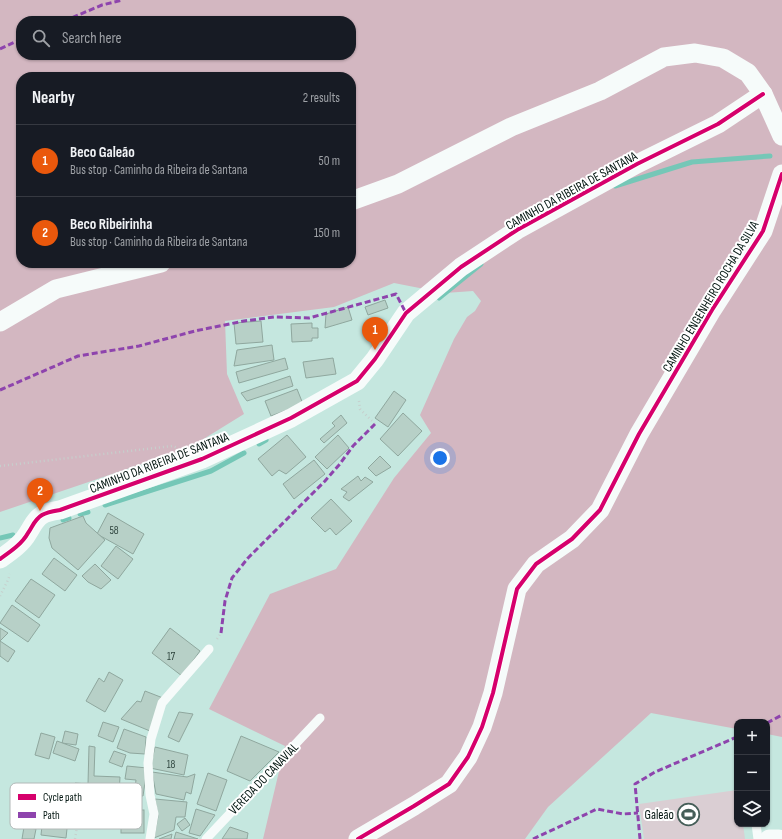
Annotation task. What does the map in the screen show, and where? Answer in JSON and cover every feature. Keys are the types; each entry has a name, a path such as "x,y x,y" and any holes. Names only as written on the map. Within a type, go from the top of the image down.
{"street":[{"path":"356,199 398,184 511,127 600,91 664,57 694,53 723,58 748,73 763,94 782,136"},
{"name":"CAMINHO DA RIBEIRA DE SANTANA","path":"0,559 20,543 28,534 34,522 42,515 202,459 291,418 357,381 375,359 406,313 461,267 517,230 637,164 718,124 763,94"},
{"name":"CAMINHO ENGENHEIRO ROCHA DA SILVA","path":"358,839 448,784 468,757 482,728 493,693 517,589 536,564 572,539 600,510 638,434 712,310 763,231 782,174"},
{"path":"0,322 56,289 141,268"},
{"path":"769,839 779,839"}],"lane":[{"path":"150,839 154,814 150,795 148,763 151,739 162,703 209,649"},
{"name":"VEREDA DO CANAVIAL","path":"206,839 320,718"},
{"path":"756,827 758,839"}],"path":[{"path":"357,381 360,409 375,424"},
{"path":"0,466 172,446"},
{"path":"142,808 153,809"},
{"path":"75,839 77,829"}],"shaded area":[{"path":"0,0 782,0 782,737 770,735 770,719 734,719 734,728 651,713 548,807 525,839 263,839 285,746 209,709 270,594 336,569 394,478 431,433 420,415 454,339 467,317 475,311 481,301 473,291 445,293 394,283 334,307 225,321 227,374 244,414 189,448 0,512"},
{"name":"Galeão","path":"734,790 734,827 743,827 745,839 644,839 639,804"}],"building":[{"path":"385,300 388,308 368,315 365,307"},
{"path":"348,307 352,320 325,328 326,314"},
{"path":"261,321 263,342 236,344 234,323"},
{"path":"312,323 312,328 318,328 318,338 312,338 312,341 292,342 291,324"},
{"path":"272,345 274,360 234,366 237,350"},
{"path":"285,358 288,369 239,383 236,372"},
{"path":"333,358 336,374 306,378 303,362"},
{"path":"290,376 293,386 247,401 241,393"},
{"path":"297,389 303,404 271,416 265,401"},
{"path":"394,391 406,400 388,427 375,418"},
{"path":"403,413 422,431 398,456 380,439"},
{"path":"341,415 347,423 324,443 320,439 335,426 332,423"},
{"path":"287,435 306,457 286,474 279,470 272,476 258,459"},
{"path":"338,435 349,448 327,469 315,457"},
{"path":"380,456 391,467 376,476 368,468"},
{"path":"314,460 325,474 294,499 283,484"},
{"path":"358,476 361,481 365,477 373,482 349,501 343,497 347,492 341,489"},
{"path":"331,499 352,521 336,535 330,528 325,532 311,518"},
{"path":"108,513 144,534 133,554 97,534"},
{"path":"83,516 86,523 105,540 78,570 52,548 49,538 50,528"},
{"path":"116,546 133,559 118,579 101,566"},
{"path":"54,558 77,575 65,591 42,574"},
{"path":"95,564 111,580 101,589 88,582 82,576"},
{"path":"31,579 55,595 39,618 15,601"},
{"path":"12,605 40,625 28,642 0,623"},
{"path":"0,628 8,633 0,641"},
{"path":"170,628 200,651 182,676 152,653"},
{"path":"0,641 15,651 8,662 0,656"},
{"path":"109,672 123,680 105,712 86,701 99,678 104,682"},
{"path":"145,691 163,698 150,731 121,719 137,701 141,702"},
{"path":"179,712 193,714 179,742 168,737"},
{"path":"103,722 119,727 113,742 98,736"},
{"path":"124,729 146,737 145,754 130,753 117,748"},
{"path":"65,731 78,734 76,745 62,743"},
{"path":"41,733 55,737 49,759 35,755"},
{"path":"241,736 279,752 250,781 227,771"},
{"path":"57,741 79,749 75,761 53,753"},
{"path":"89,746 95,747 94,776 120,777 120,783 88,783"},
{"path":"155,747 188,755 184,775 150,768"},
{"path":"114,751 126,755 122,767 109,762"},
{"path":"127,766 147,768 143,796 142,783 136,783 136,780 125,779"},
{"path":"152,772 187,777 195,774 191,794 186,792 184,800 156,794"},
{"path":"208,773 227,780 216,811 197,804"},
{"path":"155,799 187,802 185,817 176,817 174,830 154,838 158,816"},
{"path":"196,809 215,815 200,836 189,833"},
{"path":"142,810 144,810 144,833 121,833 121,829 142,829"},
{"path":"185,818 190,825 182,831 177,824"},
{"path":"230,827 248,833 247,839 222,839"},
{"path":"24,829 36,829 34,839 22,839"},
{"path":"42,829 67,829 66,838 41,835"},
{"path":"176,832 198,839 174,839"},
{"path":"172,834 171,839 159,839"}],"waterway":[{"path":"615,186 692,162 770,156"},
{"path":"439,298 481,264"},
{"path":"259,444 266,440"},
{"path":"105,505 211,471 244,453"},
{"path":"80,514 88,512"},
{"path":"63,520 69,518"},
{"path":"0,538 13,535"}],"marked path":[{"path":"76,16 102,5 123,0"},
{"path":"0,49 16,41"},
{"path":"0,390 78,356 139,346 195,331 244,321 274,317 309,318 396,294 406,313"},
{"path":"221,633 225,601 232,578 248,558 325,481 353,446 375,424"},
{"path":"770,721 782,715"},
{"path":"640,839 635,784 655,772 734,738"},
{"path":"533,839 597,809 623,814 638,813"}],"cycle path":[{"path":"0,559 19,544 35,521 44,514 60,510 202,459 291,418 357,381 375,359 406,313 461,267 517,230 637,164 718,124 763,94"},
{"path":"358,839 449,784 468,757 482,727 493,693 517,589 536,564 572,539 600,510 639,434 712,310 763,231 782,174"}],"place":[{"name":"Beco Galeão","path":"375,350"},
{"name":"Beco Ribeirinha","path":"40,511"},
{"name":"Galeão","path":"689,814"}]}
